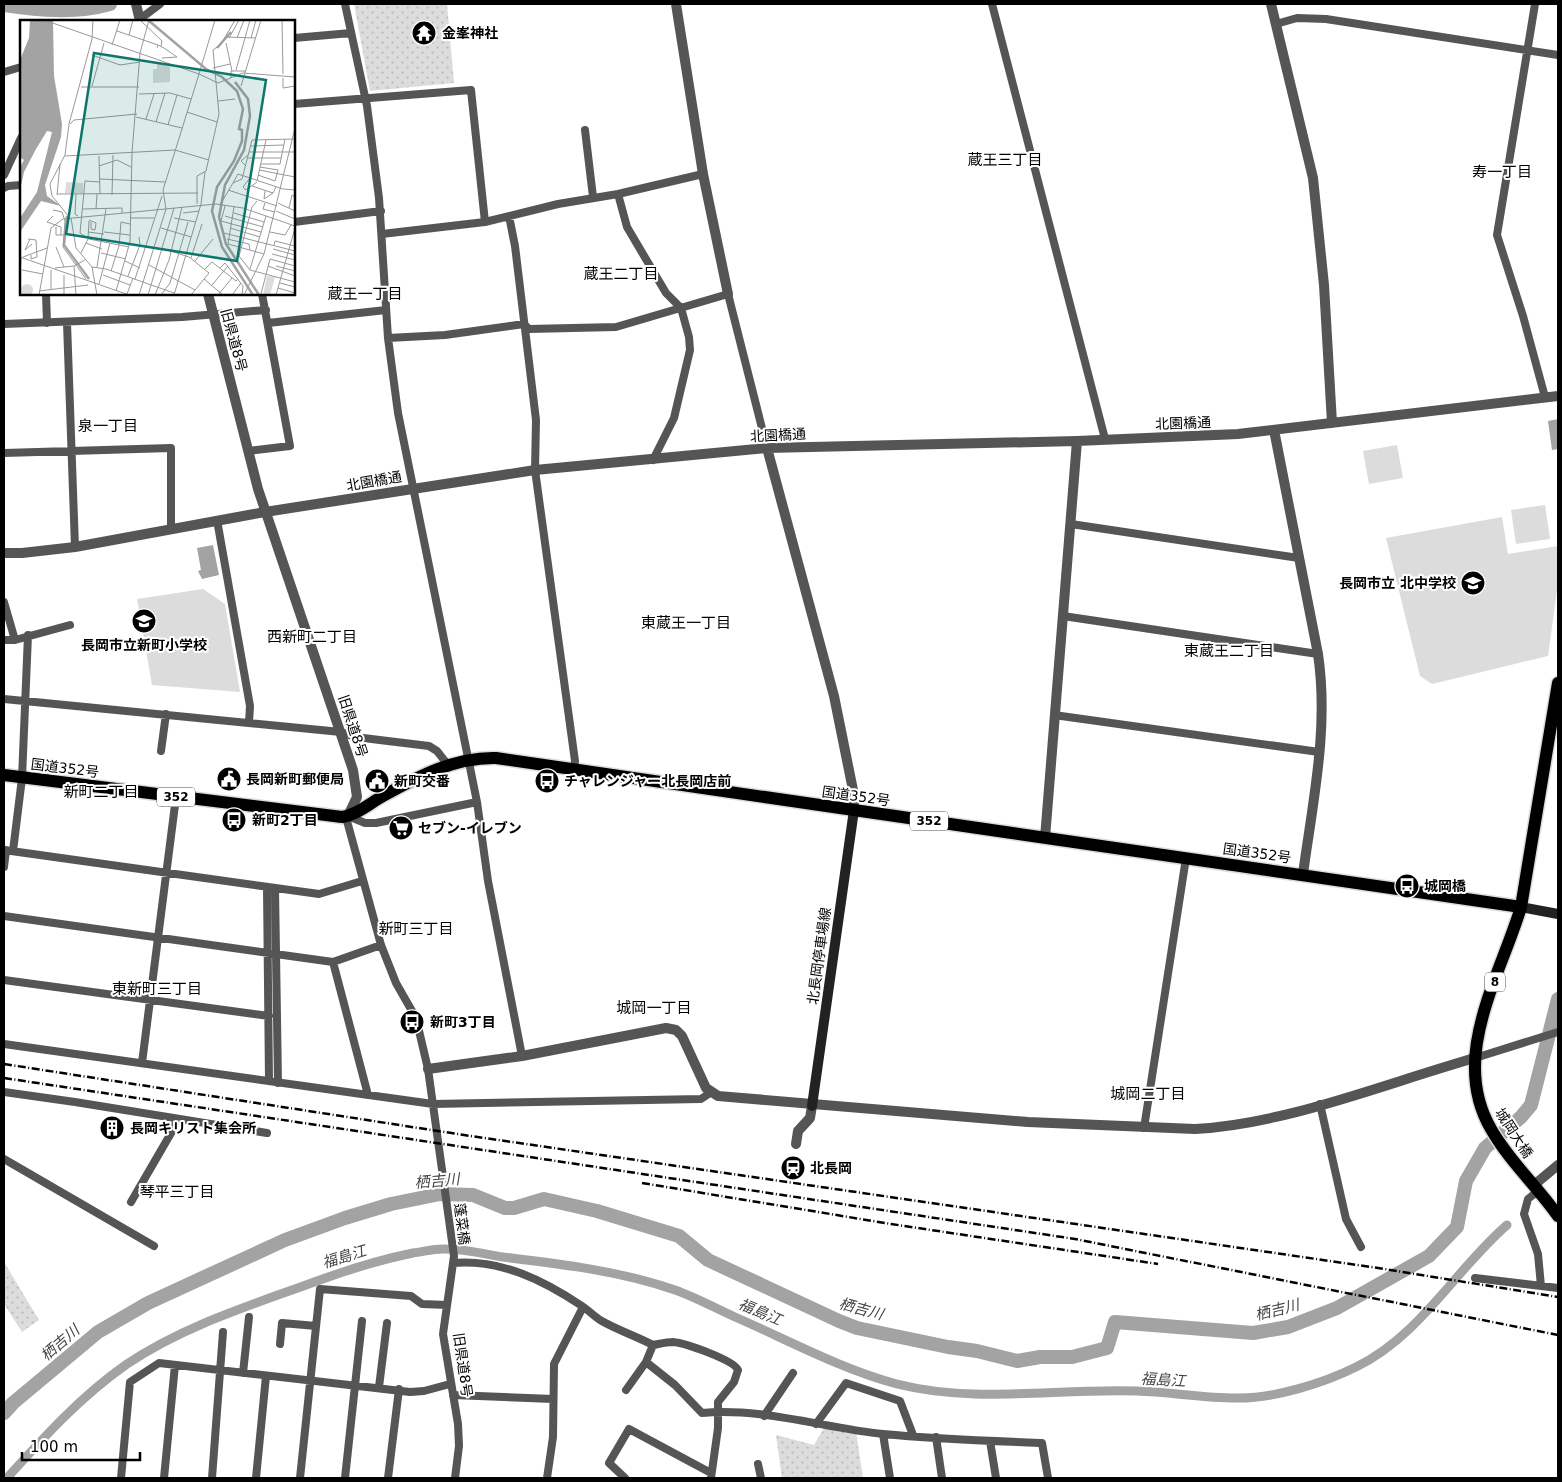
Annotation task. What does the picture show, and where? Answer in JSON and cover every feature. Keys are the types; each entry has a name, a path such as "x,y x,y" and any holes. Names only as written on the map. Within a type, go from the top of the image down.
{"main road":[{"path":"1557,913 1520,907 1558,683"},
{"name":"国道352号","path":"4,775 348,816 402,785 448,765 468,759 496,758 574,771 1303,874 1520,907"},
{"name":"北長岡停車場線","path":"812,1106 854,810"},
{"name":"8","path":"1475,1058 1482,1020 1520,907"},
{"name":"城岡大橋","path":"1475,1058 1481,1109 1502,1147 1536,1188"},
{"name":"8","path":"1536,1188 1558,1216"}],"street":[{"path":"138,14 160,4"},
{"path":"345,4 365,97 381,211 388,338 398,413 477,802 488,881 522,1056"},
{"path":"676,4 703,174 728,294 767,448 834,696 854,795 854,810"},
{"path":"992,4 1105,439"},
{"path":"1271,4 1313,178 1324,285 1332,423"},
{"path":"1535,4 1497,235 1523,316 1545,397"},
{"path":"1276,24 1297,18 1326,19 1558,55"},
{"path":"295,38 351,33"},
{"path":"4,72 20,67"},
{"path":"295,104 471,90 485,222"},
{"path":"585,130 593,197"},
{"path":"4,175 20,140"},
{"path":"382,234 485,222 703,174"},
{"path":"4,188 20,185"},
{"path":"618,194 628,228 666,292 681,308 690,350 674,418 652,460"},
{"path":"295,222 381,211"},
{"path":"509,216 536,420 535,470 575,761 574,771"},
{"path":"524,324 529,329 616,326 728,294"},
{"path":"46,295 47,322"},
{"name":"旧県道8号","path":"208,295 265,512 341,732 356,785 357,797 348,816 347,826 381,945 396,984 416,1018 428,1069 442,1166"},
{"path":"248,450 290,446 262,295"},
{"path":"4,324 182,317 266,310"},
{"path":"268,323 386,310"},
{"path":"68,322 75,547"},
{"path":"388,338 445,335 524,324"},
{"name":"北園橋通","path":"4,553 22,553 75,547 217,520 535,470 767,448 1205,436 1274,430 1558,396"},
{"path":"1274,430 1318,654 1323,712 1303,874"},
{"path":"1045,838 1077,441"},
{"path":"4,453 172,448 172,530"},
{"path":"217,520 250,706 249,722"},
{"path":"1071,524 1299,558"},
{"path":"4,602 14,640"},
{"path":"1063,616 1318,654"},
{"path":"4,640 14,640 70,625"},
{"path":"4,867 22,778 28,635"},
{"path":"4,699 341,732 355,738 429,746 437,751 448,765"},
{"path":"161,751 166,714"},
{"path":"1054,715 1319,752"},
{"path":"142,1063 176,796"},
{"path":"348,816 365,823 376,823 477,802"},
{"path":"8,851 319,894 362,881"},
{"path":"1144,1128 1186,858"},
{"path":"270,1081 268,1016 271,953 271,888"},
{"path":"4,916 333,962 381,945"},
{"path":"271,953 278,1083"},
{"path":"333,962 368,1095"},
{"path":"4,980 268,1016"},
{"path":"428,1069 522,1056 657,1029 672,1029 685,1041 702,1081 710,1093 725,1097 812,1106 1144,1128 1212,1128 1270,1118 1558,1032"},
{"path":"4,1044 433,1104 700,1099 710,1093"},
{"path":"4,1092 267,1133"},
{"path":"1320,1104 1346,1219 1361,1247"},
{"path":"796,1144 798,1131 810,1118 812,1106"},
{"path":"131,1202 174,1128 177,1119"},
{"path":"4,1159 154,1246"},
{"path":"1542,1286 1538,1254 1524,1214 1528,1199 1558,1165"},
{"name":"蓬菜橋","path":"442,1166 453,1259"},
{"path":"453,1259 517,1270 583,1307 600,1320 652,1345 673,1342 736,1365 738,1375 718,1402 718,1428 711,1476 629,1429 609,1463 625,1478"},
{"name":"旧県道8号","path":"453,1259 444,1334 459,1446 456,1478"},
{"path":"1475,1278 1558,1288"},
{"path":"300,1478 320,1289 411,1296 422,1304 447,1306"},
{"path":"547,1478 553,1438 554,1364 583,1307"},
{"path":"243,1374 249,1317"},
{"path":"345,1478 362,1321"},
{"path":"280,1344 282,1323 316,1326"},
{"path":"379,1387 387,1323"},
{"path":"212,1478 214,1424 221,1371 223,1332"},
{"path":"626,1390 646,1362 652,1345"},
{"path":"646,1362 675,1385 702,1413 717,1411 764,1416 883,1434 1042,1443 1048,1478"},
{"path":"121,1478 130,1382 159,1363 309,1382 399,1389 410,1392 424,1391 450,1384"},
{"path":"164,1478 175,1365"},
{"path":"764,1416 793,1373"},
{"path":"256,1478 266,1376"},
{"path":"816,1424 846,1383 900,1401 914,1436"},
{"path":"388,1478 399,1389"},
{"path":"453,1395 553,1399"},
{"path":"883,1434 890,1478"},
{"path":"936,1438 942,1478"},
{"path":"990,1441 996,1478"},
{"path":"758,1464 760,1478"}],"shaded area":[{"path":"354,4 447,4 454,83 370,91"},
{"path":"1558,419 1558,449 1552,450 1548,421"},
{"path":"1397,445 1403,478 1369,484 1363,451"},
{"path":"1545,505 1550,539 1516,544 1511,510"},
{"path":"1502,517 1508,554 1558,546 1558,583 1548,656 1432,684 1420,676 1386,538"},
{"path":"213,545 219,575 202,579 198,571 201,570 197,548"},
{"path":"203,589 225,604 240,692 152,685 137,599"},
{"path":"4,1262 39,1320 22,1332 4,1304"},
{"path":"824,1428 856,1432 863,1478 782,1478 776,1435 814,1445"}],"waterway":[{"path":"4,5 44,10 70,10 110,4"},
{"name":"栖吉川","path":"4,1413 13,1403 98,1332 148,1303 285,1240 345,1218 391,1204 440,1194 473,1195 505,1208 514,1208 544,1199 597,1211 679,1236 708,1260 857,1328 948,1347 977,1351 1017,1361 1040,1357 1072,1357 1107,1348 1115,1322 1253,1333 1288,1327 1337,1308 1429,1256 1457,1227 1466,1181 1485,1148 1521,1117 1531,1105 1558,999"},
{"name":"福島江","path":"7,1478 49,1432 79,1403 110,1376 149,1350 219,1317 329,1277 376,1262 429,1250 460,1250 612,1273 654,1283 690,1296 815,1354 876,1378 927,1390 986,1394 1137,1391 1250,1398 1282,1393 1329,1379 1379,1354 1418,1320 1470,1262 1507,1225"}],"railway":[{"path":"4,1064 464,1135 1378,1268 1558,1297"},
{"path":"4,1078 1075,1239 1558,1335"},
{"path":"642,1183 891,1224 1158,1264"}],"place":[{"name":"金峯神社","path":"424,33"},
{"name":"長岡市立 北中学校","path":"1473,583"},
{"name":"長岡市立新町小学校","path":"144,621"},
{"name":"長岡新町郵便局","path":"229,779"},
{"name":"新町交番","path":"377,781"},
{"name":"チャレンジャー北長岡店前","path":"547,781"},
{"name":"新町2丁目","path":"234,820"},
{"name":"セブン-イレブン","path":"401,828"},
{"name":"城岡橋","path":"1407,886"},
{"name":"新町3丁目","path":"412,1022"},
{"name":"長岡キリスト集会所","path":"112,1128"},
{"name":"北長岡","path":"793,1168"}],"district":[{"name":"蔵王三丁目","path":"1005,160"},
{"name":"寿一丁目","path":"1502,172"},
{"name":"蔵王二丁目","path":"621,274"},
{"name":"蔵王一丁目","path":"365,294"},
{"name":"泉一丁目","path":"108,426"},
{"name":"東蔵王一丁目","path":"686,623"},
{"name":"西新町二丁目","path":"312,637"},
{"name":"東蔵王二丁目","path":"1229,651"},
{"name":"新町二丁目","path":"101,792"},
{"name":"新町三丁目","path":"416,929"},
{"name":"東新町三丁目","path":"157,989"},
{"name":"城岡一丁目","path":"654,1008"},
{"name":"城岡二丁目","path":"1148,1094"},
{"name":"琴平三丁目","path":"177,1192"}]}
